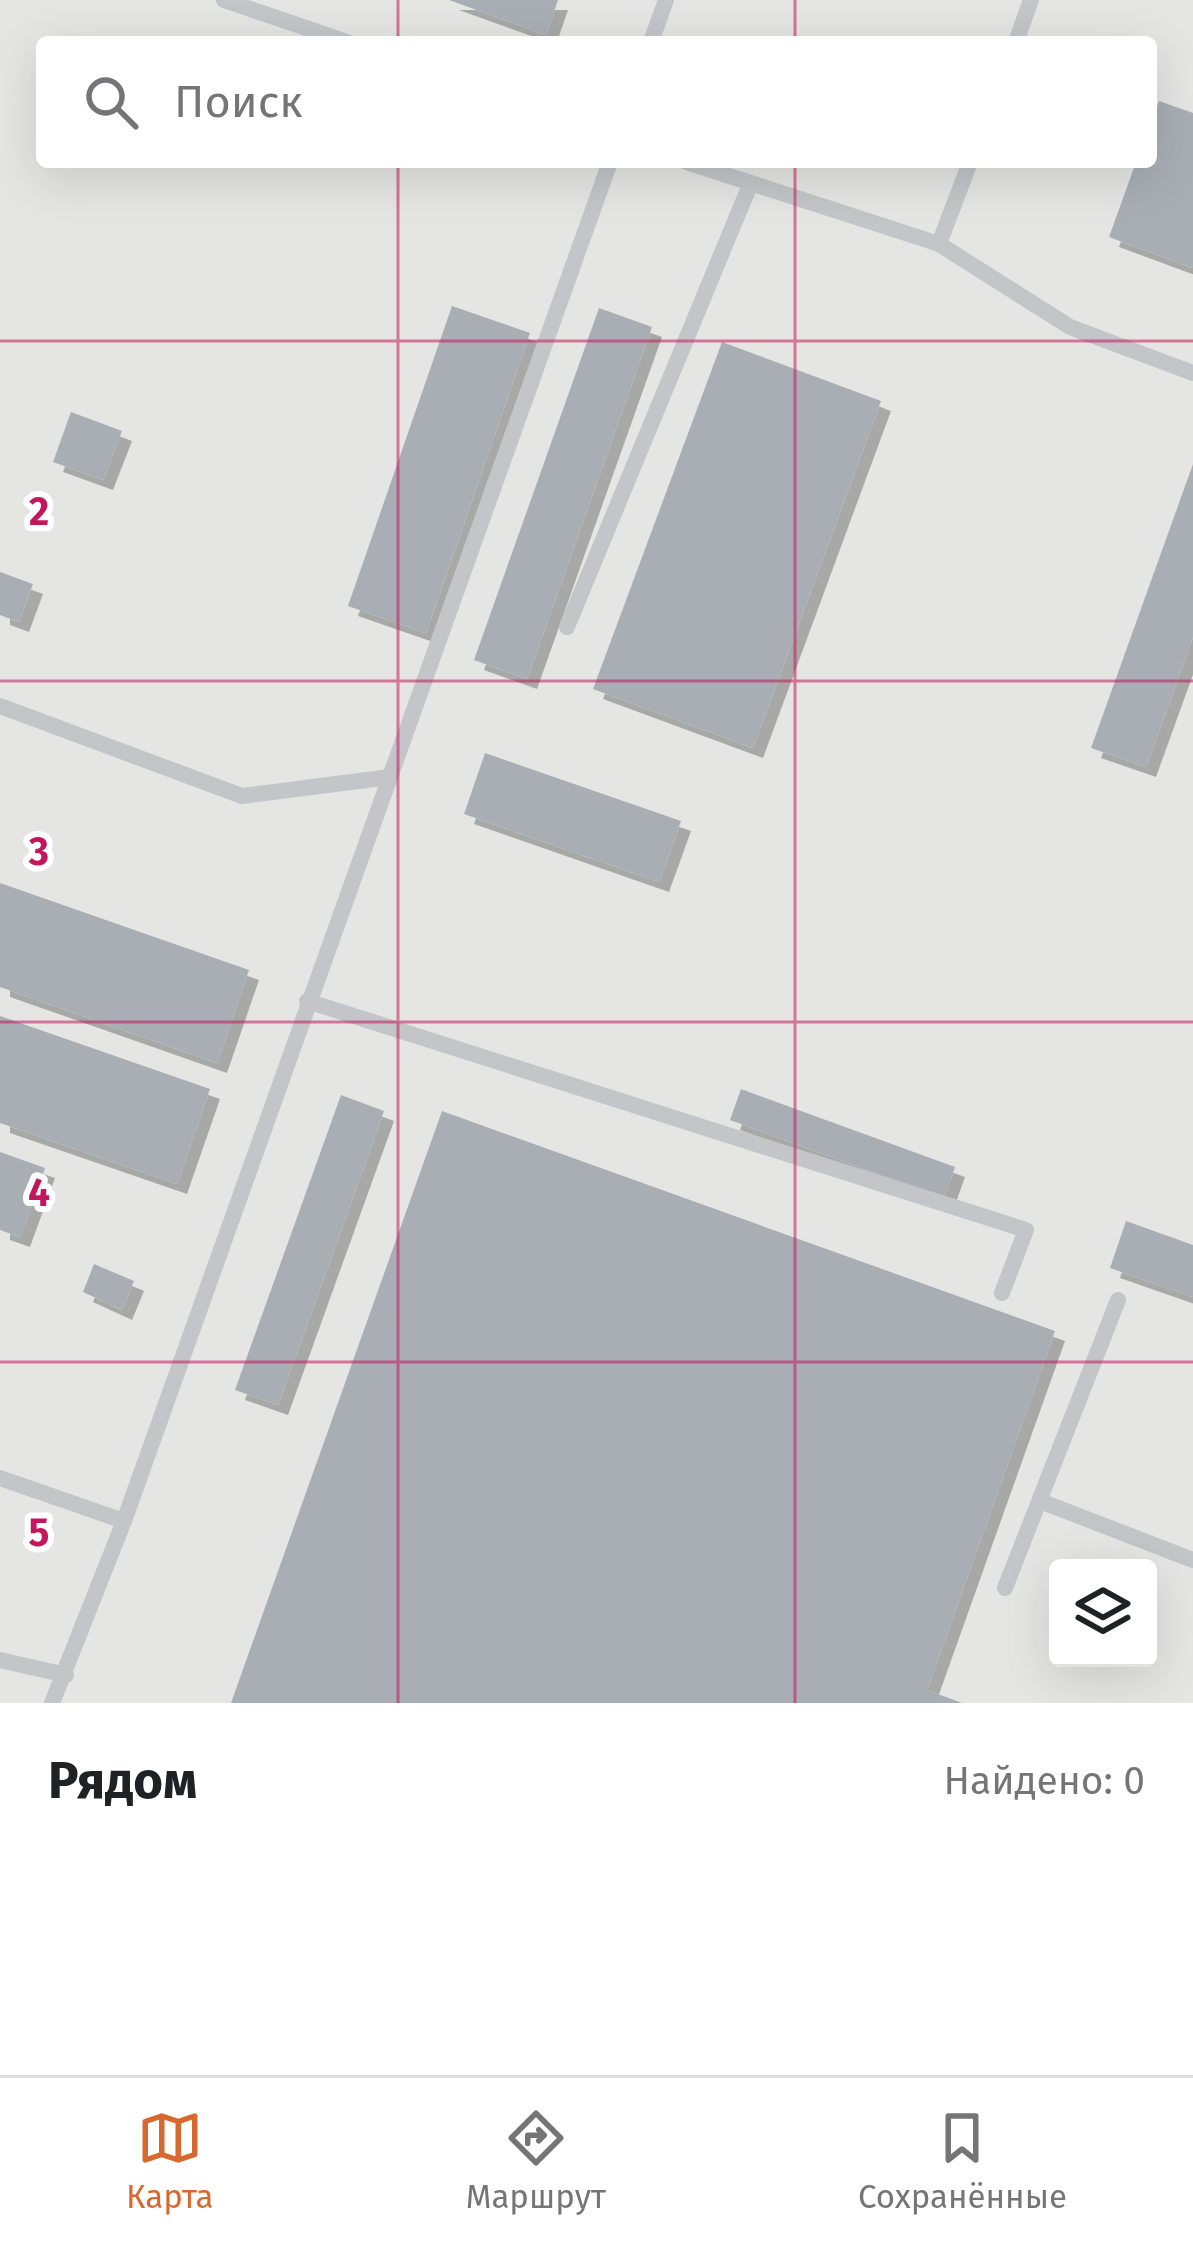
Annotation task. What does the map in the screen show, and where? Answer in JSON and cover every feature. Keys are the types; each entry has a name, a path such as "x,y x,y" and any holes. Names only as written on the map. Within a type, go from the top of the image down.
{"lane":[{"path":"224,0 329,36"},
{"path":"653,36 666,0"},
{"path":"1018,36 1031,0"},
{"path":"52,1703 124,1521 608,168"},
{"path":"703,168 939,244 1070,327 1193,373"},
{"path":"939,244 968,168"},
{"path":"567,627 750,184"},
{"path":"0,706 242,796 390,777"},
{"path":"307,1000 1026,1230 1002,1293"},
{"path":"1005,1588 1118,1300"},
{"path":"0,1478 124,1521"},
{"path":"1040,1501 1193,1560"},
{"path":"0,1660 65,1675"}],"shaded area":[{"path":"0,0 1193,0 1193,1703 0,1703"}],"building":[{"path":"449,0 558,0 546,35"},
{"path":"1159,101 1193,113 1193,268 1109,237 1134,168 1157,168"},
{"path":"452,306 530,333 426,633 348,606"},
{"path":"599,308 652,327 527,679 474,660"},
{"path":"722,342 881,401 753,748 593,689"},
{"path":"71,412 122,431 103,480 53,462"},
{"path":"1193,464 1193,637 1146,767 1091,748"},
{"path":"0,572 33,584 19,622 0,615"},
{"path":"485,753 681,821 659,882 464,814"},
{"path":"0,883 249,970 217,1063 0,987"},
{"path":"0,1016 210,1089 177,1184 0,1123"},
{"path":"741,1089 955,1167 944,1198 730,1120"},
{"path":"341,1095 384,1111 278,1405 235,1390"},
{"path":"442,1111 1055,1331 927,1690 962,1703 231,1703"},
{"path":"0,1152 45,1168 20,1237 0,1230"},
{"path":"1126,1221 1193,1245 1193,1297 1110,1268"},
{"path":"94,1264 134,1281 122,1310 83,1292"}]}
